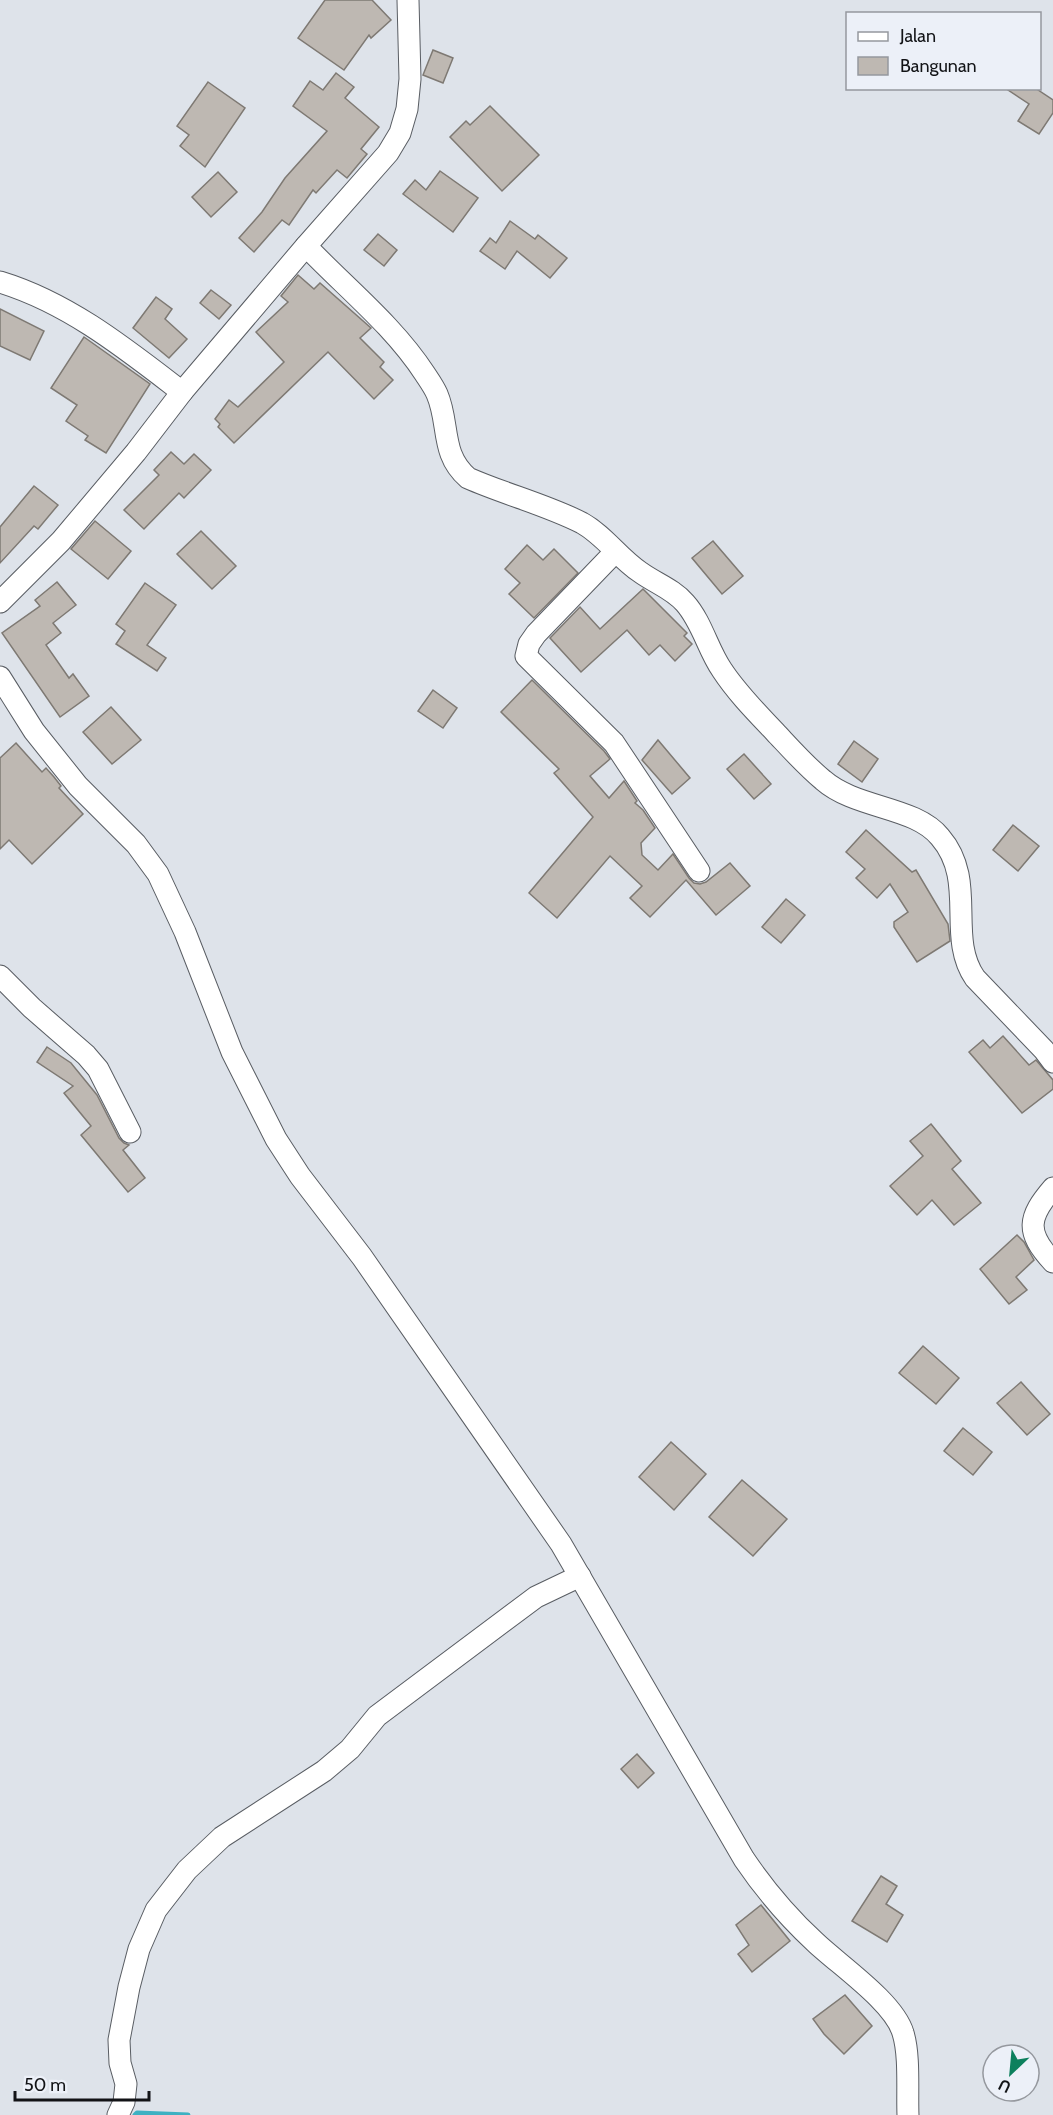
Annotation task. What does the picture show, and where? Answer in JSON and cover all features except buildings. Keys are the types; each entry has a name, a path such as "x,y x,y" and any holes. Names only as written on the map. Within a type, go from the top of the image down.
{"street":[{"path":"0,602 62,541 136,452 182,392 388,153 400,133 407,109 410,79 408,0"},
{"path":"306,246 338,280 382,320 423,371 437,394 450,453 458,469 468,478 583,523 595,532 640,572 672,591 686,604 699,624 712,654 734,686 826,783 859,801 913,818 940,836 951,854 958,875 962,901 961,941 968,968 979,983 1053,1062"},
{"path":"0,282 55,304 105,335 182,392"},
{"path":"615,552 536,634 529,645 526,656 614,743 699,871"},
{"path":"0,677 34,730 78,786 136,844 158,874 185,932 232,1052 276,1139 300,1176 362,1257 433,1357 549,1526 758,1880 774,1901 895,2017 903,2031 906,2044 908,2115"},
{"path":"0,976 32,1008 86,1055 98,1069 130,1132"},
{"path":"1053,1188 1040,1203 1032,1221 1032,1231 1053,1262"},
{"path":"118,2115 124,2102 126,2084 120,2063 119,2040 139,1949 156,1910 188,1870 222,1837 324,1771 350,1749 377,1716 536,1597 580,1576"}],"waterway":[{"path":"135,2115 137,2113 188,2115"}]}
